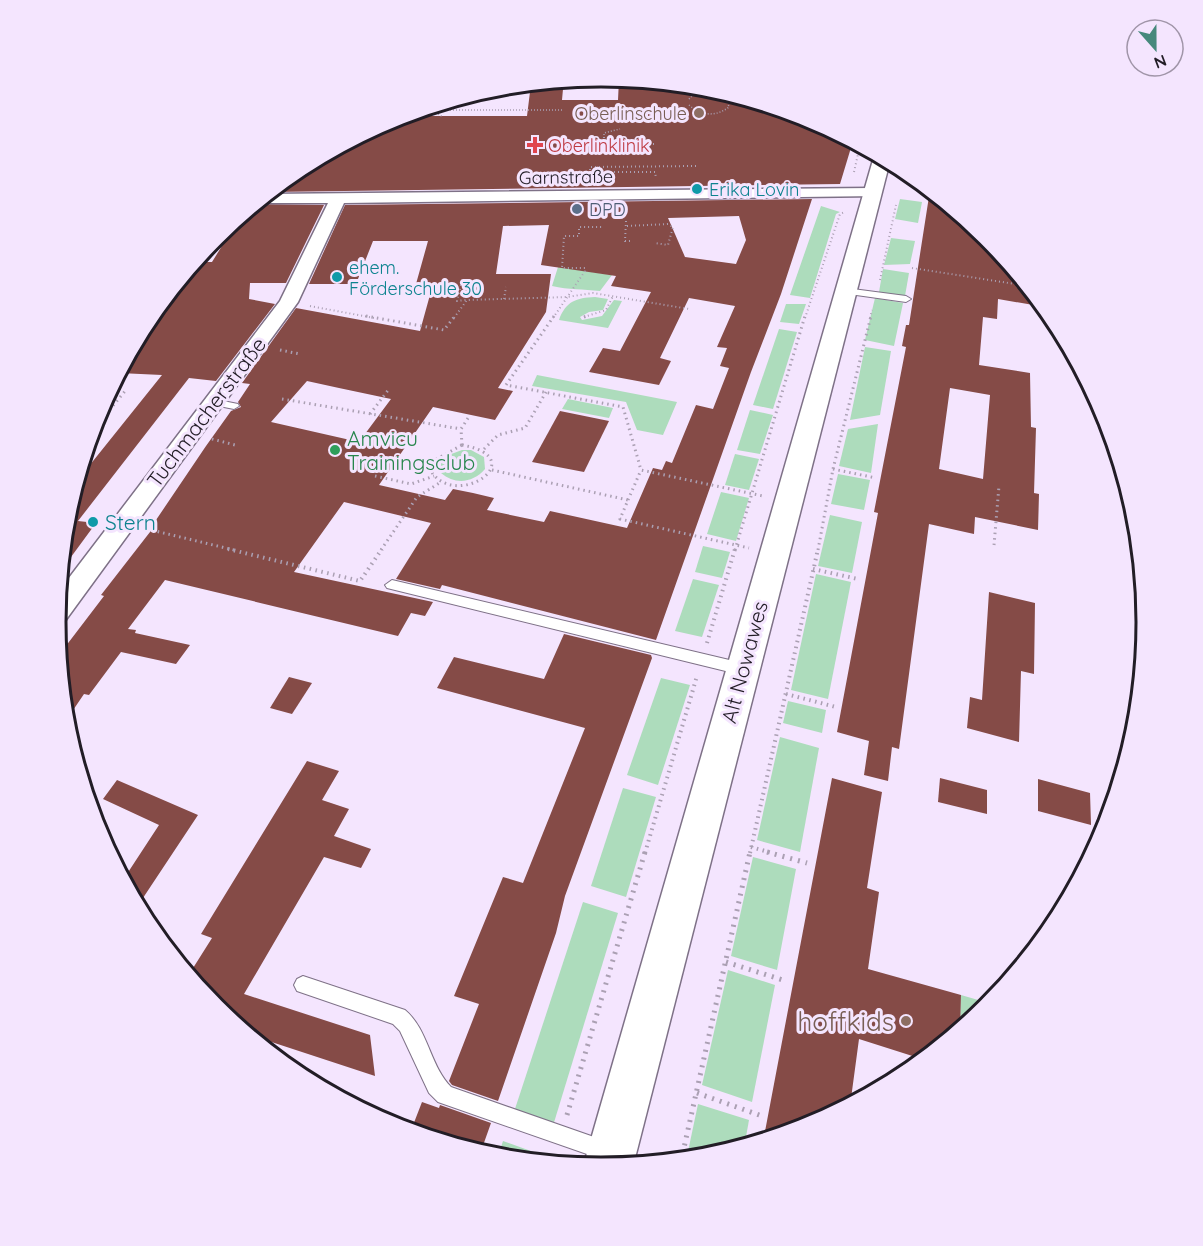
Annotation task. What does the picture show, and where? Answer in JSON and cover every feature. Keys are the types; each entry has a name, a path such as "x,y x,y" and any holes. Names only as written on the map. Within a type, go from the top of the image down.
{"street":[{"name":"Alt Nowawes","path":"611,1158 773,554 770,497 812,419 845,291 865,193 878,165"},
{"name":"Garnstraße","path":"275,199 865,193"},
{"name":"Tuchmacherstraße","path":"67,600 123,523 224,404 289,302 338,199"}],"lane":[{"path":"845,291 906,299"},
{"path":"393,585 531,612 742,669"},
{"path":"303,985 398,1017 407,1024 436,1086 444,1095 459,1102 561,1134 604,1158"}],"path":[{"path":"689,99 692,96"},
{"path":"689,105 702,113 719,113 729,104"},
{"path":"449,110 564,110"},
{"path":"606,110 614,110"},
{"path":"437,114 443,117"},
{"path":"604,144 604,133 620,129"},
{"path":"588,144 657,144"},
{"path":"561,1134 736,545 770,497 801,328 840,214 853,207 865,193 861,178 854,171 858,153"},
{"path":"590,196 590,167 696,166"},
{"path":"590,172 655,172 659,187"},
{"path":"683,1152 786,694 833,469 846,424 862,342 876,295 897,197"},
{"path":"626,221 625,241 630,241"},
{"path":"627,226 668,224 673,227 668,245 656,243"},
{"path":"604,227 579,227 579,236 564,236 562,268 587,268 506,385 623,407 641,470 620,519 773,554"},
{"path":"912,268 1015,284"},
{"path":"465,285 461,285 457,301 567,297 593,293 689,309"},
{"path":"504,299 506,287"},
{"path":"584,317 606,310 613,297"},
{"path":"289,302 444,330 467,300"},
{"path":"370,414 389,389"},
{"path":"112,407 126,390"},
{"path":"484,449 498,435 525,428 546,392"},
{"path":"282,399 461,429"},
{"path":"462,445 461,429 471,415"},
{"path":"462,445 484,449 491,455 494,462 492,470 486,478 464,486 441,482 434,476 432,468 440,453 462,445"},
{"path":"833,469 876,478"},
{"path":"492,470 628,500"},
{"path":"641,470 770,497"},
{"path":"375,476 411,484 434,476"},
{"path":"123,523 360,581 417,497 441,482"},
{"path":"994,545 999,486"},
{"path":"813,569 858,579"},
{"path":"786,694 836,707"},
{"path":"752,847 807,862"},
{"path":"726,962 786,981"},
{"path":"697,1093 762,1116"}],"green space":[{"path":"900,199 922,202 918,223 895,219"},
{"path":"821,206 840,212 836,214 810,298 790,295"},
{"path":"891,238 915,241 910,264 884,265"},
{"path":"558,267 612,275 600,291 552,286"},
{"path":"883,269 909,273 905,296 879,292"},
{"path":"595,297 608,299 603,310 589,312 580,317 582,320 602,316 614,300 622,301 608,328 559,320 572,302"},
{"path":"875,298 903,303 894,346 865,340"},
{"path":"786,304 806,304 799,324 780,322"},
{"path":"779,329 797,332 773,409 753,405"},
{"path":"865,347 891,351 880,415 850,420"},
{"path":"537,375 677,402 663,435 637,430 626,402 532,386"},
{"path":"568,399 613,408 609,418 562,409"},
{"path":"750,410 773,415 760,454 737,450"},
{"path":"878,424 871,473 839,466 848,429"},
{"path":"462,450 471,450 484,457 485,469 469,480 458,481 446,477 441,473 441,461 446,456"},
{"path":"735,454 759,459 749,490 725,485"},
{"path":"838,474 870,480 864,510 831,504"},
{"path":"721,492 749,498 736,541 707,534"},
{"path":"830,515 862,522 852,573 818,566"},
{"path":"703,546 730,552 722,578 695,572"},
{"path":"816,574 851,582 828,699 791,690"},
{"path":"693,579 719,585 702,637 675,631"},
{"path":"661,678 690,685 658,785 627,775"},
{"path":"788,701 826,710 822,733 783,723"},
{"path":"780,737 819,748 800,852 757,840"},
{"path":"623,788 656,797 626,897 591,886"},
{"path":"753,857 796,869 777,970 731,956"},
{"path":"583,902 618,913 552,1129 513,1115"},
{"path":"728,970 775,985 752,1102 702,1085"},
{"path":"961,995 981,1001 980,1002 960,1021"},
{"path":"861,1019 958,1023 936,1041"},
{"path":"698,1104 749,1120 746,1138 688,1151"},
{"path":"503,1141 542,1155 532,1154 500,1149"}],"building":[{"path":"619,88 671,92 706,98 774,116 806,128 850,149 840,184 285,192 334,159 397,128 429,116 527,116 530,92 563,89 562,100 618,100"},
{"path":"812,199 781,294 656,640 442,585 440,589 396,579 431,523 344,502 294,572 433,602 425,616 411,613 398,636 165,580 128,629 136,630 135,633 190,645 176,664 121,652 89,695 84,694 73,710 67,645 104,596 101,595 157,523 154,523 231,411 241,407 238,402 250,384 242,383 296,308 420,331 433,284 416,284 428,241 373,241 356,284 309,284 345,205","holes":["739,216 746,240 736,264 685,257 668,218","549,225 541,265 616,276 611,286 651,292 620,351 603,348 589,372 659,385 671,361 660,358 689,298 735,306 717,347 727,348 720,366 729,368 713,409 696,405 672,463 666,461 662,470 653,468 627,528 550,511 544,522 487,510 494,498 453,489 445,500 379,485 433,407 495,420 513,391 498,388 546,312 551,274 496,274 503,226","307,381 391,399 359,442 271,422"]},
{"path":"929,199 980,244 1032,305 998,299 997,319 983,317 979,365 1030,373 1031,427 1036,428 1034,493 1039,494 1038,530 975,517 974,534 929,524 899,749 892,747 888,781 864,775 869,741 837,732 878,513 874,512 906,347 902,346 906,325 909,325","holes":["950,388 990,395 983,479 939,469"]},
{"path":"268,204 324,205 286,283 250,283 249,299 275,304 216,381 189,378 78,521 96,523 70,558 76,519 90,465 162,375 128,373 156,325 177,297 206,262 212,262 223,244"},
{"path":"560,411 609,421 584,472 532,462"},
{"path":"989,592 1035,603 1034,674 1021,671 1019,742 967,728 970,697 982,700"},
{"path":"564,634 651,655 652,658 565,896 556,933 498,1101 452,1085 449,1081 479,1004 454,996 503,877 523,883 585,728 437,688 454,657 544,679"},
{"path":"289,677 312,683 292,714 270,708"},
{"path":"307,761 339,771 322,800 349,809 334,836 371,849 361,868 324,857 244,994 370,1035 375,1076 266,1040 248,1026 193,968 212,938 201,934"},
{"path":"832,778 882,792 867,888 879,892 868,969 961,995 960,1021 915,1057 859,1039 851,1096 806,1118 765,1133"},
{"path":"940,778 987,790 987,814 938,802"},
{"path":"1038,779 1090,793 1091,825 1038,811"},
{"path":"117,780 198,815 143,899 128,873 159,825 103,799"},
{"path":"422,1102 439,1108 440,1105 491,1123 483,1145 413,1124"}],"place":[{"name":"Oberlinschule","path":"699,113"},
{"name":"Oberlinklinik","path":"535,145"},
{"name":"Erika Lovin","path":"697,189"},
{"name":"DPD","path":"577,209"},
{"name":"ehem. Förderschule 30","path":"337,277"},
{"name":"Amvicu Trainingsclub","path":"335,450"},
{"name":"Stern","path":"93,522"},
{"name":"hoffkids","path":"906,1021"}]}
